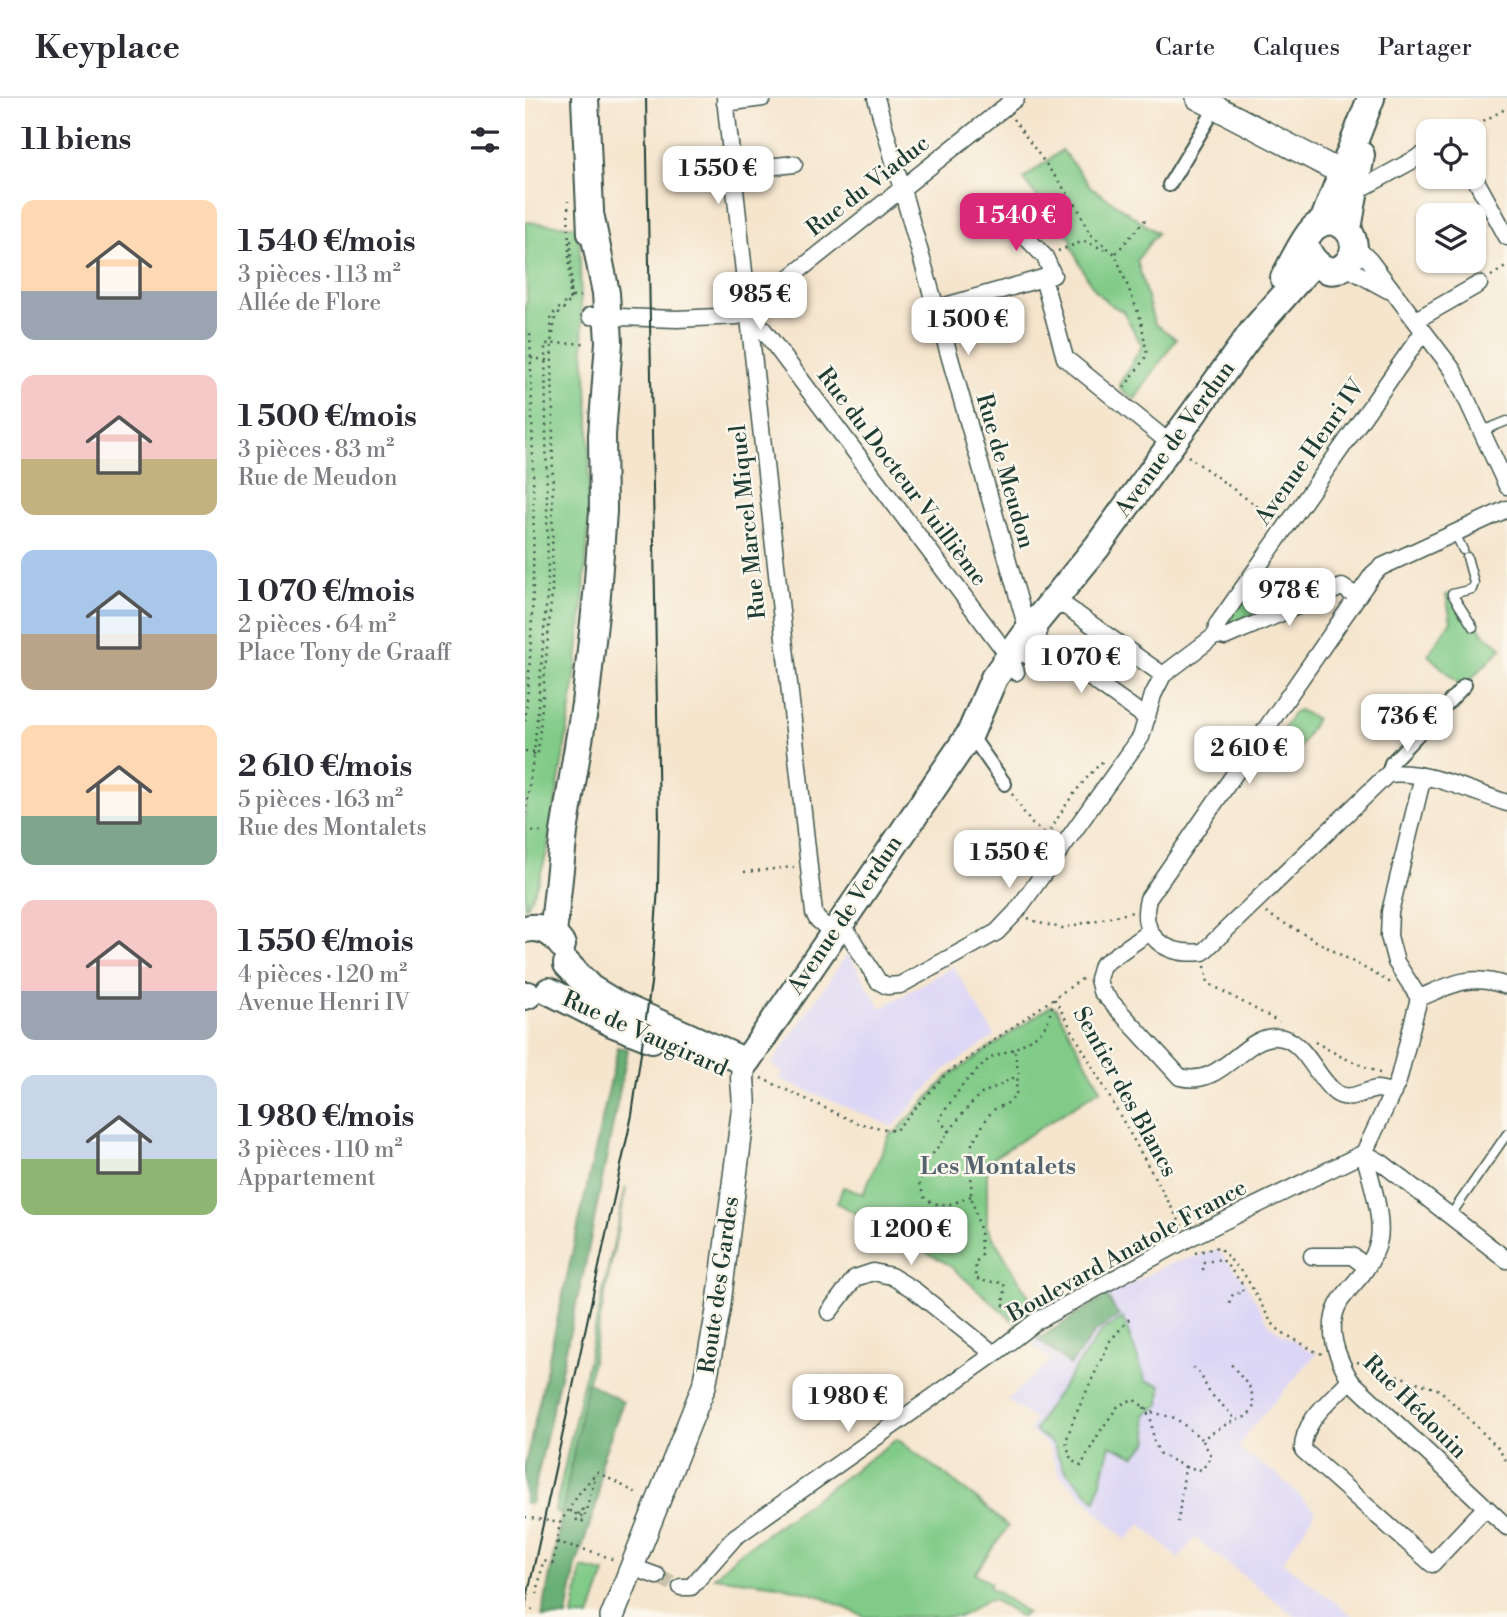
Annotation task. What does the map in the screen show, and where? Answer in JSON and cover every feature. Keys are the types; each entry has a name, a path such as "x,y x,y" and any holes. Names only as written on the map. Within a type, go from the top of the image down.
{"main road":[{"path":"525,929 540,928 553,934 564,832 585,704 603,512 602,435 609,342 588,306 606,293 591,218 585,98"},
{"path":"1207,102 1348,183 1342,241 1331,270 1321,268 1309,253"},
{"name":"Avenue de Verdun","path":"744,1069 969,734 981,722 1031,634 1172,445 1309,253 1313,228 1342,241"},
{"path":"525,929 541,898 564,832"},
{"name":"Rue de Vaugirard","path":"553,934 562,944 567,964 590,988 744,1069"},
{"path":"532,994 561,980 567,964"},
{"name":"Rue de Vaugirard","path":"532,994 744,1069"},
{"name":"Route des Gardes","path":"613,1617 704,1386 712,1351 744,1105 744,1069"}],"street":[{"path":"725,100 763,98"},
{"name":"Rue de Meudon","path":"876,98 1031,634"},
{"name":"Rue du Viaduc","path":"749,310 1016,98"},
{"name":"Rue Marcel Miquel","path":"725,100 814,913 817,919 836,930"},
{"path":"1169,185 1207,102"},
{"path":"1348,183 1416,157"},
{"path":"733,171 794,164"},
{"path":"1481,189 1507,237"},
{"path":"935,309 1053,275 1045,257 1016,227"},
{"path":"1342,241 1370,261 1392,293"},
{"path":"1342,241 1392,293 1439,349 1453,370 1507,486"},
{"path":"1043,278 1065,358 1172,445"},
{"path":"1419,326 1479,284"},
{"path":"588,306 677,319 737,316 749,310"},
{"name":"Rue du Docteur Vuillième","path":"749,310 1004,650 1031,634"},
{"name":"Avenue Henri IV","path":"1163,675 1211,638 1217,625 1419,326"},
{"path":"754,358 765,350 778,350"},
{"path":"1465,685 1391,763 1388,774 1203,952 1186,954 1168,949 1149,932 1145,922 1148,899 1373,574 1381,567 1507,509"},
{"name":"Avenue Henri IV","path":"1211,638 1225,637 1342,587 1356,596"},
{"path":"836,930 850,936 878,982 887,986 899,985 997,932 1016,912 1141,737 1153,695 1163,675 1031,634"},
{"path":"1031,634 1147,718"},
{"path":"969,734 1005,784"},
{"path":"1388,774 1405,772 1423,776 1507,803"},
{"path":"1423,776 1390,912 1389,936 1396,962 1419,998 1392,1093 1364,1153 1382,1163 1507,1260"},
{"path":"1149,932 1102,965 1098,979 1101,990 1180,1077 1190,1080 1205,1078 1265,1037 1278,1036 1297,1045 1334,1092 1343,1097 1380,1089 1392,1093"},
{"path":"1419,998 1467,980 1489,980 1507,986"},
{"name":"Boulevard Anatole France","path":"681,1587 691,1587 735,1537 994,1354 1035,1322 1190,1246 1364,1153"},
{"name":"Rue Hédouin","path":"1364,1153 1380,1231 1377,1247 1367,1267 1340,1302 1335,1313 1332,1336 1339,1357 1350,1380 1507,1527"},
{"path":"1312,1256 1352,1256 1367,1267"},
{"path":"829,1312 855,1278 873,1272 891,1276 914,1290 994,1354"},
{"path":"1350,1380 1307,1426 1303,1450 1433,1564 1485,1508"},
{"path":"632,1567 657,1576"}],"lane":[{"path":"1482,431 1507,421"},
{"path":"1455,533 1474,583 1472,589 1452,594 1473,627"},
{"path":"1450,1216 1507,1134"}],"path":[{"path":"1486,120 1507,108"},
{"path":"1013,119 1078,208 1089,233 1115,254 1141,320 1147,355 1115,399"},
{"path":"551,344 555,318 588,306 570,190"},
{"path":"525,814 536,752 552,591 551,316 570,298 568,201"},
{"path":"1115,254 1146,219"},
{"path":"1045,257 1084,241 1115,254"},
{"path":"1479,284 1507,266"},
{"path":"525,721 531,665 533,447 530,330"},
{"path":"536,752 548,583 545,344 586,343"},
{"path":"531,358 553,361"},
{"path":"1172,445 1262,510"},
{"path":"1246,583 1280,606 1282,611"},
{"path":"525,751 536,752"},
{"path":"1005,784 1031,823 1048,836 1075,792 1104,760 1118,769"},
{"path":"744,872 808,865"},
{"path":"1253,906 1419,998"},
{"path":"1016,912 1039,923 1062,928 1124,913 1145,911"},
{"name":"Sentier des Blancs","path":"744,1069 857,1123 895,1131 946,1074 1102,965"},
{"path":"950,1132 939,1119 964,1083 991,1057 1038,1036 1049,1023 1054,998"},
{"name":"Sentier des Blancs","path":"1054,998 1190,1246"},
{"path":"1014,1049 1019,1075 1017,1092 1010,1102 993,1110 972,1143 971,1196 980,1229 981,1255 976,1262 975,1278 983,1282 1003,1283 1003,1305 1016,1305 1026,1318 1035,1322"},
{"path":"971,1196 955,1204 936,1205 925,1199 919,1183 926,1163 979,1095 1019,1075"},
{"path":"1190,1246 1219,1247 1246,1277 1271,1322 1280,1331 1318,1353 1377,1367 1440,1390 1498,1448 1507,1462"},
{"path":"1203,1270 1204,1262 1222,1259 1241,1282 1243,1292 1233,1294 1228,1305"},
{"path":"1129,1319 1110,1341 1074,1418 1066,1441 1071,1461 1081,1466 1118,1406 1133,1399 1142,1404 1151,1412 1175,1418 1202,1438 1211,1456 1202,1470 1185,1467 1160,1454 1154,1442 1151,1420 1142,1404"},
{"path":"1202,1438 1248,1416 1254,1406 1251,1389 1230,1363"},
{"path":"1193,1367 1202,1373 1212,1395 1226,1406 1235,1420"},
{"path":"1178,1522 1185,1467"},
{"path":"597,1472 658,1505"},
{"path":"537,1594 543,1561 552,1563 560,1523 597,1472"},
{"path":"569,1510 576,1512 577,1520 580,1509 583,1510 580,1520 583,1521 597,1472"},
{"path":"525,1517 560,1523"},
{"path":"557,1542 597,1553 632,1567"},
{"path":"525,1606 533,1610"}],"shaded area":[{"path":"848,953 881,1008 953,966 995,1036 944,1070 893,1127 780,1079 782,1072 774,1068 772,1063"},
{"path":"1218,1250 1244,1280 1270,1326 1317,1353 1251,1428 1238,1449 1275,1473 1316,1511 1282,1562 1354,1617 1296,1617 1195,1538 1179,1559 1141,1524 1126,1540 1058,1473 1049,1447 1029,1430 1035,1420 1007,1400 1051,1360 1032,1344 1038,1339 1071,1365 1095,1332 1118,1316 1107,1296 1167,1265"}],"green space":[{"path":"1062,150 1091,187 1157,233 1137,260 1154,323 1176,339 1135,399 1122,391 1119,385 1142,346 1123,311 1097,293 1080,265 1071,245 1072,240 1023,179"},
{"path":"525,222 579,227 589,417 589,508 579,645 567,736 544,863 525,908 527,302"},
{"path":"1249,586 1275,605 1231,622 1229,620"},
{"path":"1457,593 1482,632 1502,648 1465,685 1460,685 1428,655 1451,621 1446,595"},
{"path":"1299,710 1316,719 1295,756 1274,743 1294,712"},
{"path":"1050,1006 1056,1008 1101,1089 987,1162 987,1227 1037,1310 1017,1324 949,1265 837,1203 843,1187 863,1194 891,1132 895,1133 949,1076"},
{"path":"618,1047 628,1049 586,1261 531,1504 525,1503 525,1465"},
{"path":"626,1187 562,1514 555,1511"},
{"path":"1107,1296 1119,1316 1095,1332 1070,1365 1038,1339"},
{"path":"1123,1318 1146,1381 1161,1385 1160,1405 1145,1415 1149,1441 1135,1456 1110,1445 1096,1501 1063,1468 1053,1444 1035,1431 1043,1414 1101,1332"},
{"path":"587,1382 623,1402 601,1462 598,1499 576,1566 567,1617 542,1617"},
{"path":"897,1439 978,1500 1008,1527 975,1573 991,1583 989,1587 1027,1612 1021,1617 993,1600 986,1601 959,1617 865,1617 817,1595 778,1585 714,1577 737,1555"},
{"path":"582,1568 605,1573 590,1617 573,1617"}],"tunnel":[{"path":"657,1576 681,1587"}],"tram line":[{"path":"525,1607 632,1115 651,983 658,888 659,821 646,98"}],"district":[{"name":"Les Montalets","path":"998,1167"}]}
